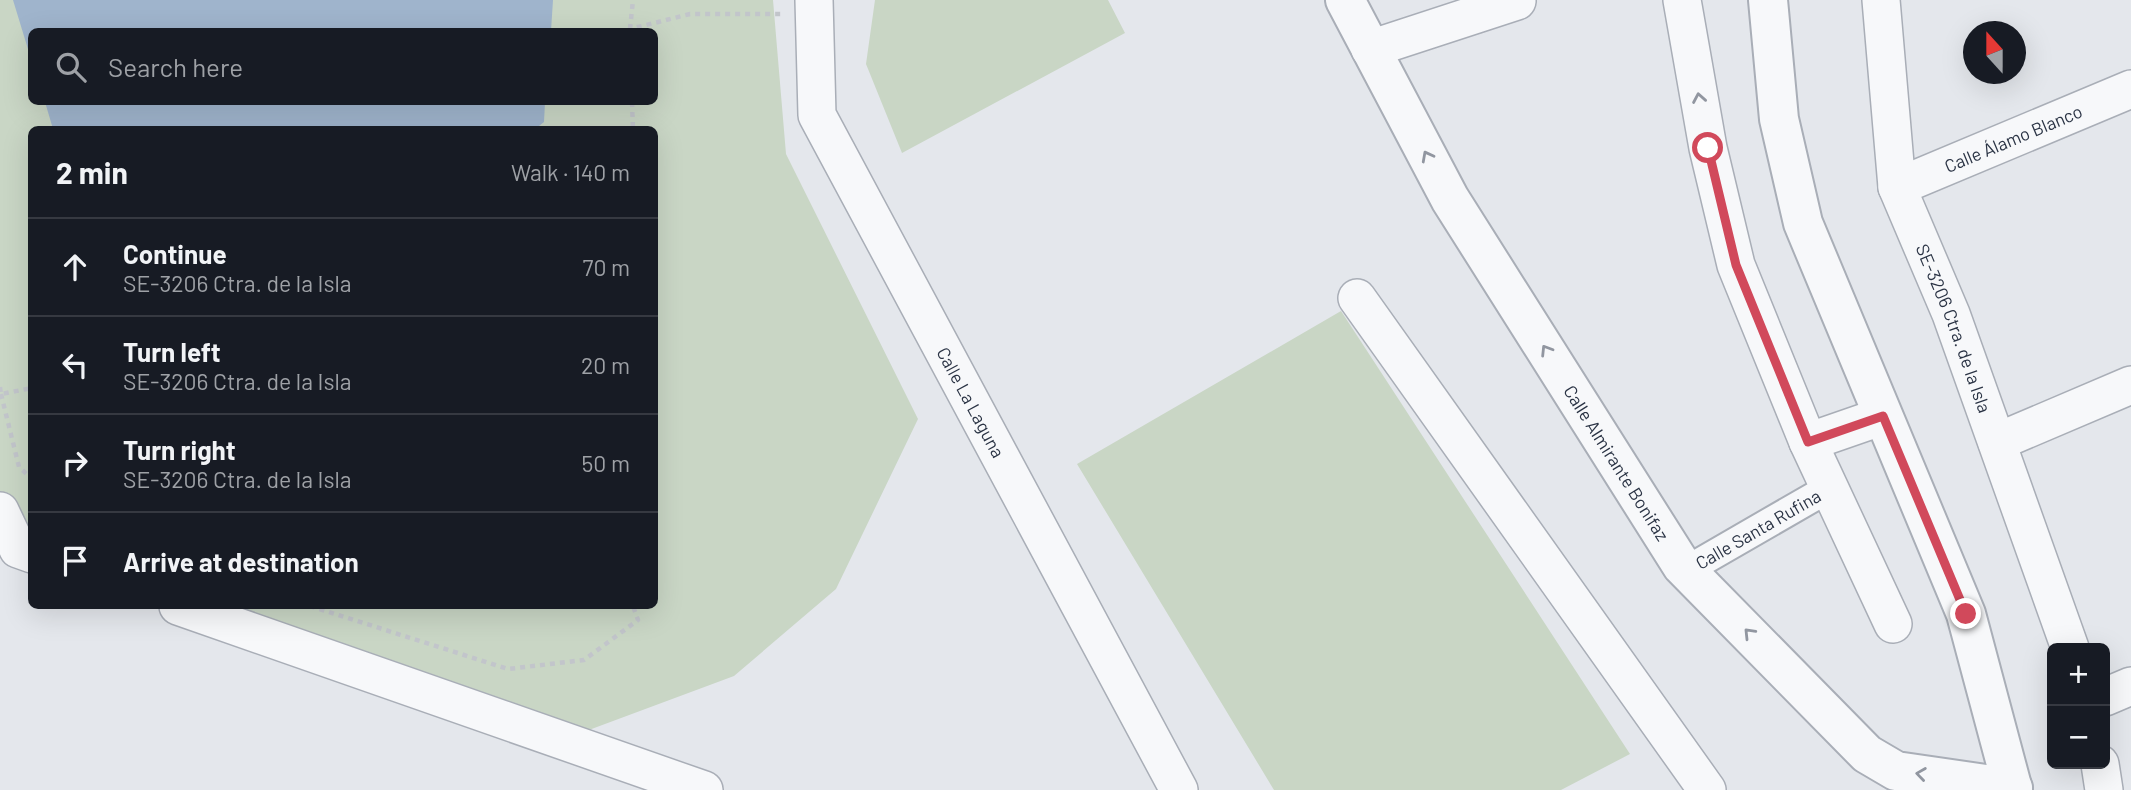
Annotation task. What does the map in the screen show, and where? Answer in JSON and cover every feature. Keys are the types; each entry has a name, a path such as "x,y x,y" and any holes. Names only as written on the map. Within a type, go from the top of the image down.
{"street":[{"name":"Calle Almirante Bonifaz","path":"1345,0 1450,200 1682,566 1867,754 1896,771 2013,789"},
{"path":"1682,0 1708,148 1736,265 1808,442 1893,624"},
{"path":"1768,0 1779,119 1803,223 1966,614 2013,789"},
{"name":"SE-3206 Ctra. de la Isla","path":"1881,0 1897,187 1951,314 2068,643"},
{"path":"1370,48 1517,1"},
{"name":"Calle La Laguna","path":"814,5 817,115 1179,790"},
{"name":"Calle Álamo Blanco","path":"1897,187 2131,89"},
{"path":"1357,298 1707,790"},
{"path":"1997,442 2131,385"},
{"path":"1808,442 1883,416"},
{"name":"Calle Santa Rufina","path":"1687,570 1829,488"},
{"path":"0,511 18,550 28,553"},
{"path":"187,609 704,790"},
{"path":"2110,695 2131,686"},
{"path":"2101,769 2104,790"}],"path":[{"path":"630,28 633,0"},
{"path":"638,28 690,14 774,15 814,5"},
{"path":"632,105 633,126"},
{"path":"0,387 19,467 28,475"},
{"path":"1,394 28,389"},
{"path":"319,609 508,669 584,660 638,620 634,609"}],"green space":[{"path":"0,0 773,0 786,154 918,419 836,589 734,676 562,740 187,609 658,609 658,126 28,126 28,550 0,511"},
{"path":"875,0 1108,0 1125,33 902,153 866,64"},
{"path":"1341,311 1630,754 1561,790 1274,790 1077,464"}],"water":[{"path":"13,0 553,0 551,28 28,28 28,49"},
{"path":"46,105 545,105 544,122 539,126 52,126"}],"route":[{"path":"1708,148 1736,265 1808,442 1883,416 1966,614"}]}
